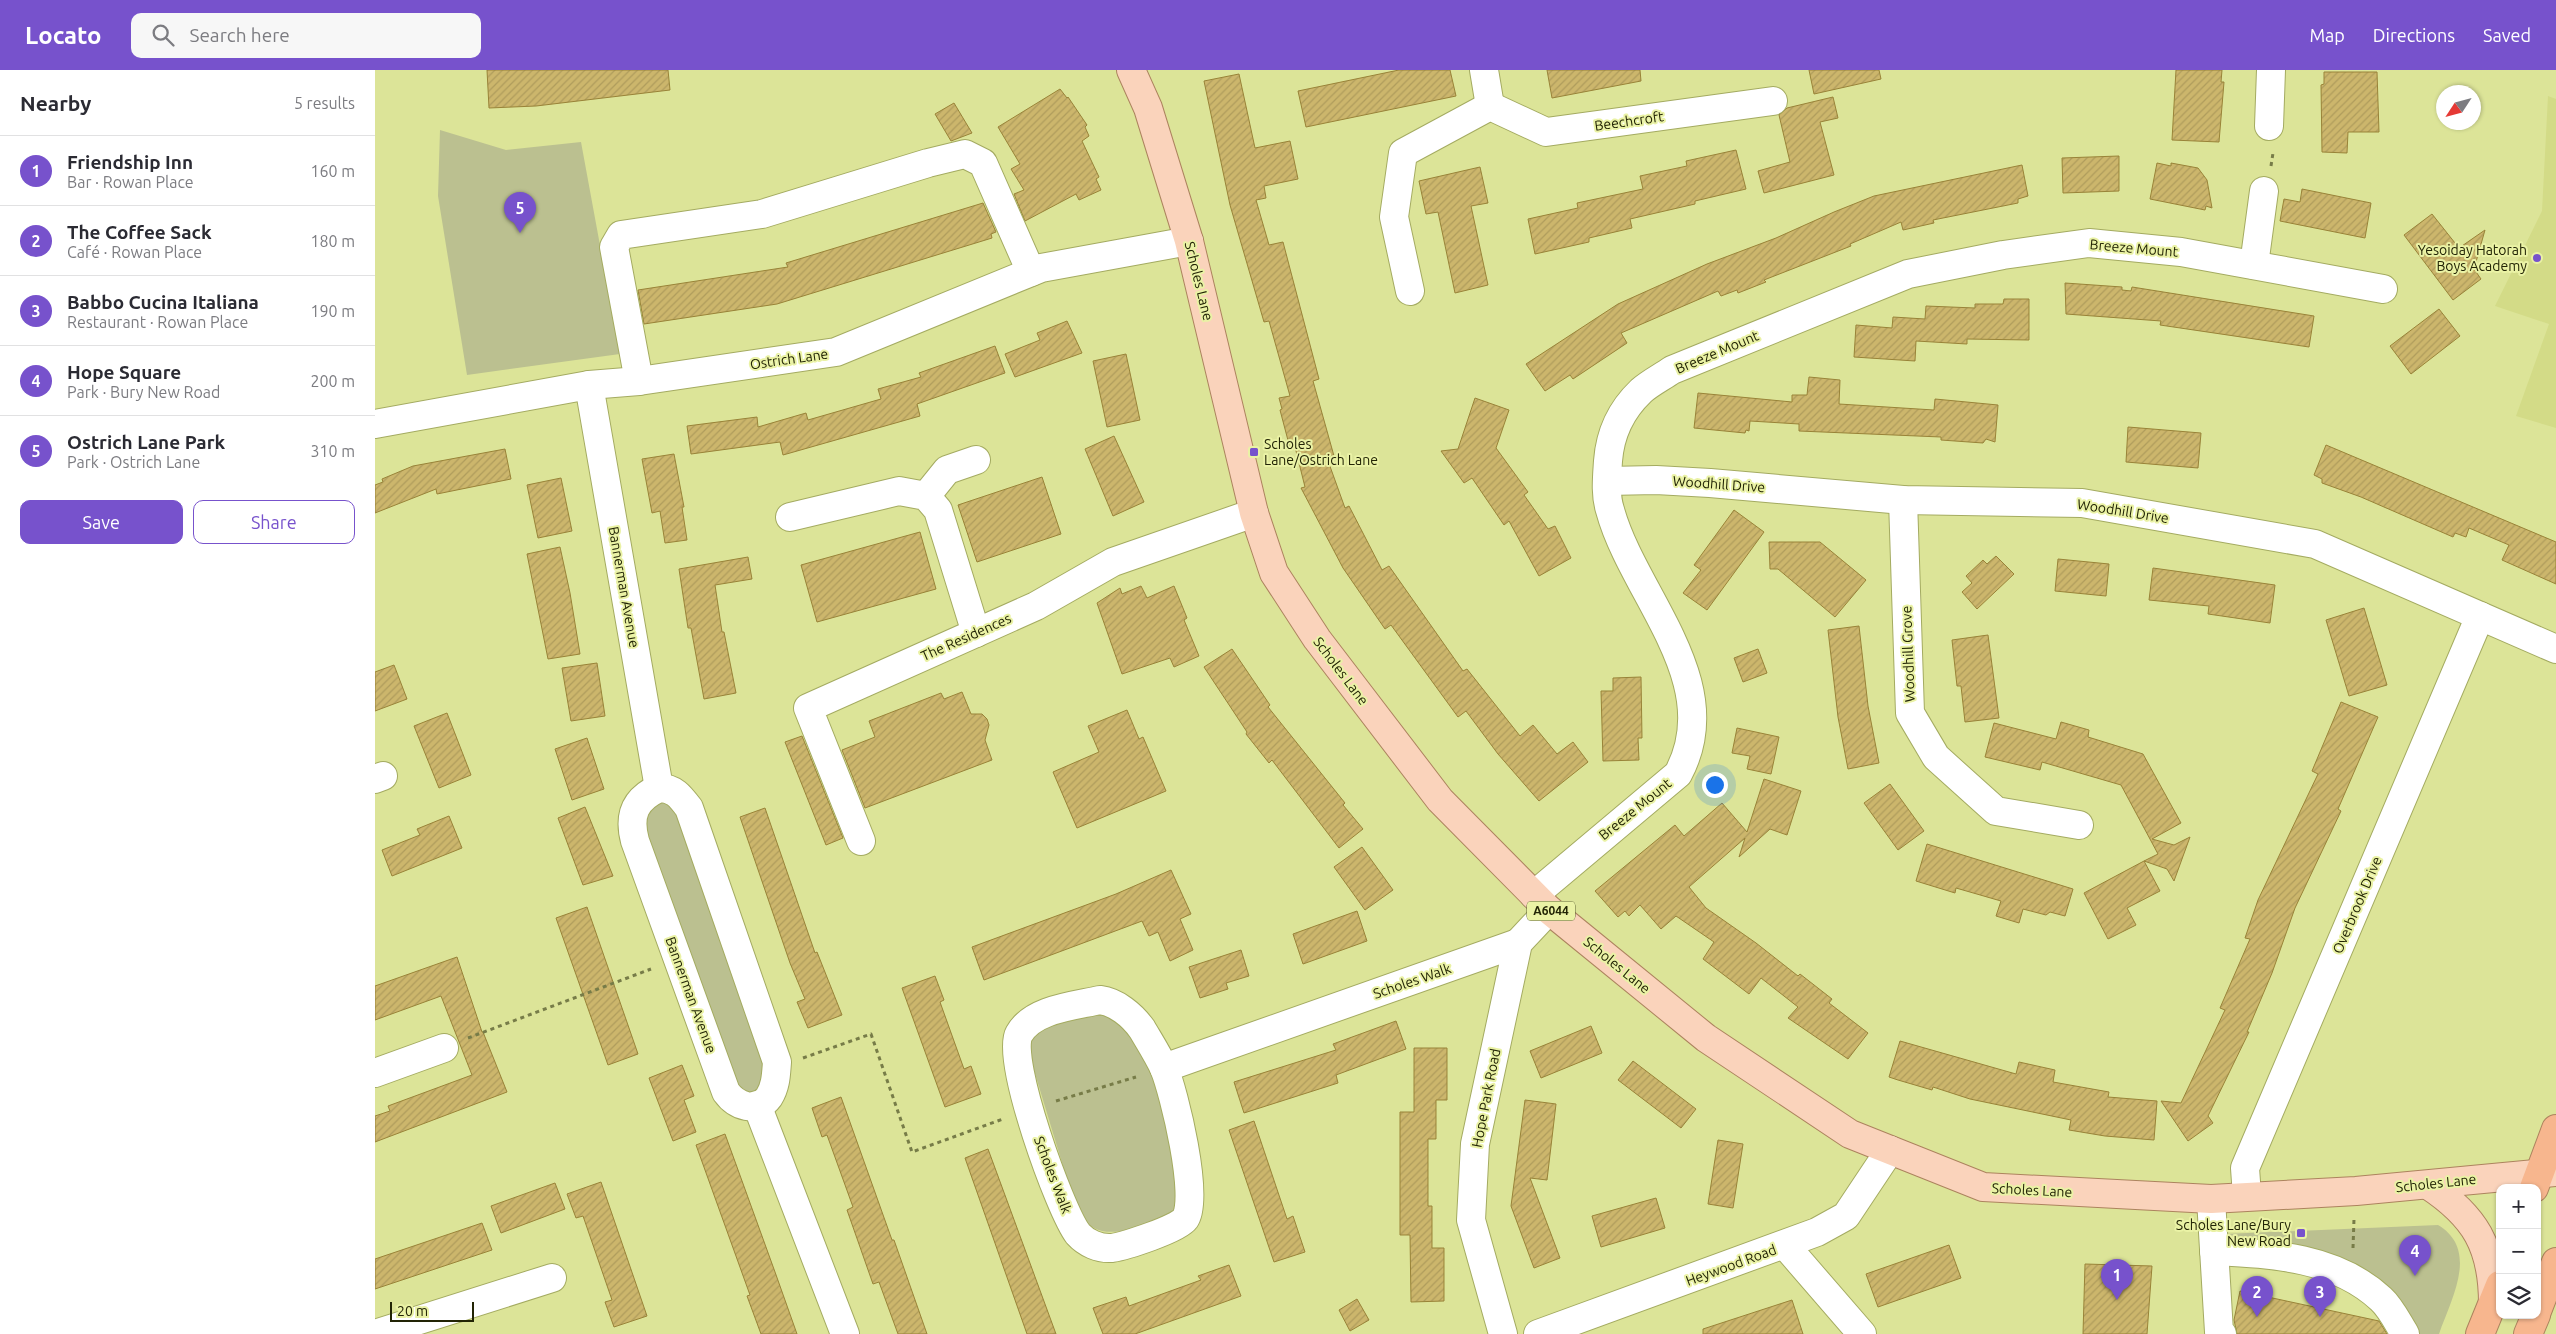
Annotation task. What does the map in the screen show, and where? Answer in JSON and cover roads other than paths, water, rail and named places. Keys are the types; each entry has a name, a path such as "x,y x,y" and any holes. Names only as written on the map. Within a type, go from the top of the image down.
{"highway":[{"path":"2542,1178 2556,1129"},
{"path":"2541,1301 2556,1262"},
{"path":"2481,1334 2496,1295"},
{"path":"2528,1334 2534,1319"}],"main road":[{"name":"Scholes Lane","path":"1131,70 1148,108 1189,241 1254,513 1274,572 1317,639 1440,800 1534,918 1706,1038 1850,1134 1983,1187 2211,1199 2542,1178"},
{"path":"2428,1185 2463,1212 2476,1229 2485,1248 2496,1295"}],"street":[{"path":"1410,290 1394,217 1403,153 1490,106 1484,70"},
{"path":"2269,126 2271,70"},
{"name":"Beechcroft","path":"1490,106 1546,132 1773,101"},
{"path":"639,381 614,247 621,235 762,214 928,163 965,154 983,163 1031,272"},
{"path":"2254,265 2264,190"},
{"name":"Ostrich Lane","path":"375,424 589,385 639,381 836,352 1041,268 1189,241"},
{"name":"Breeze Mount","path":"1534,918 1678,774 1687,759 1692,718 1689,682 1675,646 1617,535 1609,508 1607,481 1610,442 1622,414 1641,391 1672,370 1908,274 2003,255 2089,243 2181,252 2383,289"},
{"name":"Bannerman Avenue","path":"589,385 659,788 638,802 631,814 631,823 635,840 725,1092 739,1104 749,1107 757,1106"},
{"path":"926,496 947,470 976,460"},
{"name":"Woodhill Drive","path":"1607,481 1710,482 1903,500 2082,503 2315,544 2556,649"},
{"path":"790,517 899,491 926,496 938,510 976,633"},
{"name":"Woodhill Grove","path":"1903,500 1911,713 1936,757 1996,811 2079,825"},
{"name":"The Residences","path":"861,841 808,708 1036,606 1113,562 1254,513"},
{"name":"Overbrook Drive","path":"2247,1196 2245,1168 2480,616"},
{"path":"659,788 669,788 678,794 689,808 777,1067 777,1075 770,1096 757,1106 845,1334"},
{"name":"Scholes Walk","path":"1164,1068 1534,918"},
{"name":"Hope Park Road","path":"1503,1334 1471,1220 1475,1144 1534,918"},
{"name":"Scholes Walk","path":"1100,1000 1113,1001 1141,1027 1164,1068 1179,1121 1189,1175 1189,1210 1184,1220 1161,1233 1111,1248 1099,1247 1089,1243 1079,1234 1058,1196 1029,1109 1017,1047 1018,1035 1031,1018 1100,1000"},
{"path":"375,1073 443,1048"},
{"name":"Heywood Road","path":"1538,1334 1817,1232 1846,1216 1890,1150"},
{"path":"2211,1199 2219,1332 2222,1334"},
{"path":"1785,1245 1862,1334"},
{"path":"2214,1251 2273,1254 2328,1266 2351,1276 2383,1300 2405,1334"},
{"path":"375,1334 552,1278"}],"place":[{"name":"Ostrich Lane Park","path":"520,233"},
{"name":"Yesoiday Hatorah Boys Academy","path":"2537,258"},
{"name":"Scholes Lane/Ostrich Lane","path":"1254,452"},
{"name":"Scholes Lane/Bury New Road","path":"2301,1233"},
{"name":"Hope Square","path":"2415,1276"},
{"name":"Friendship Inn","path":"2117,1300"},
{"name":"The Coffee Sack","path":"2257,1317"},
{"name":"Babbo Cucina Italiana","path":"2320,1317"}]}
